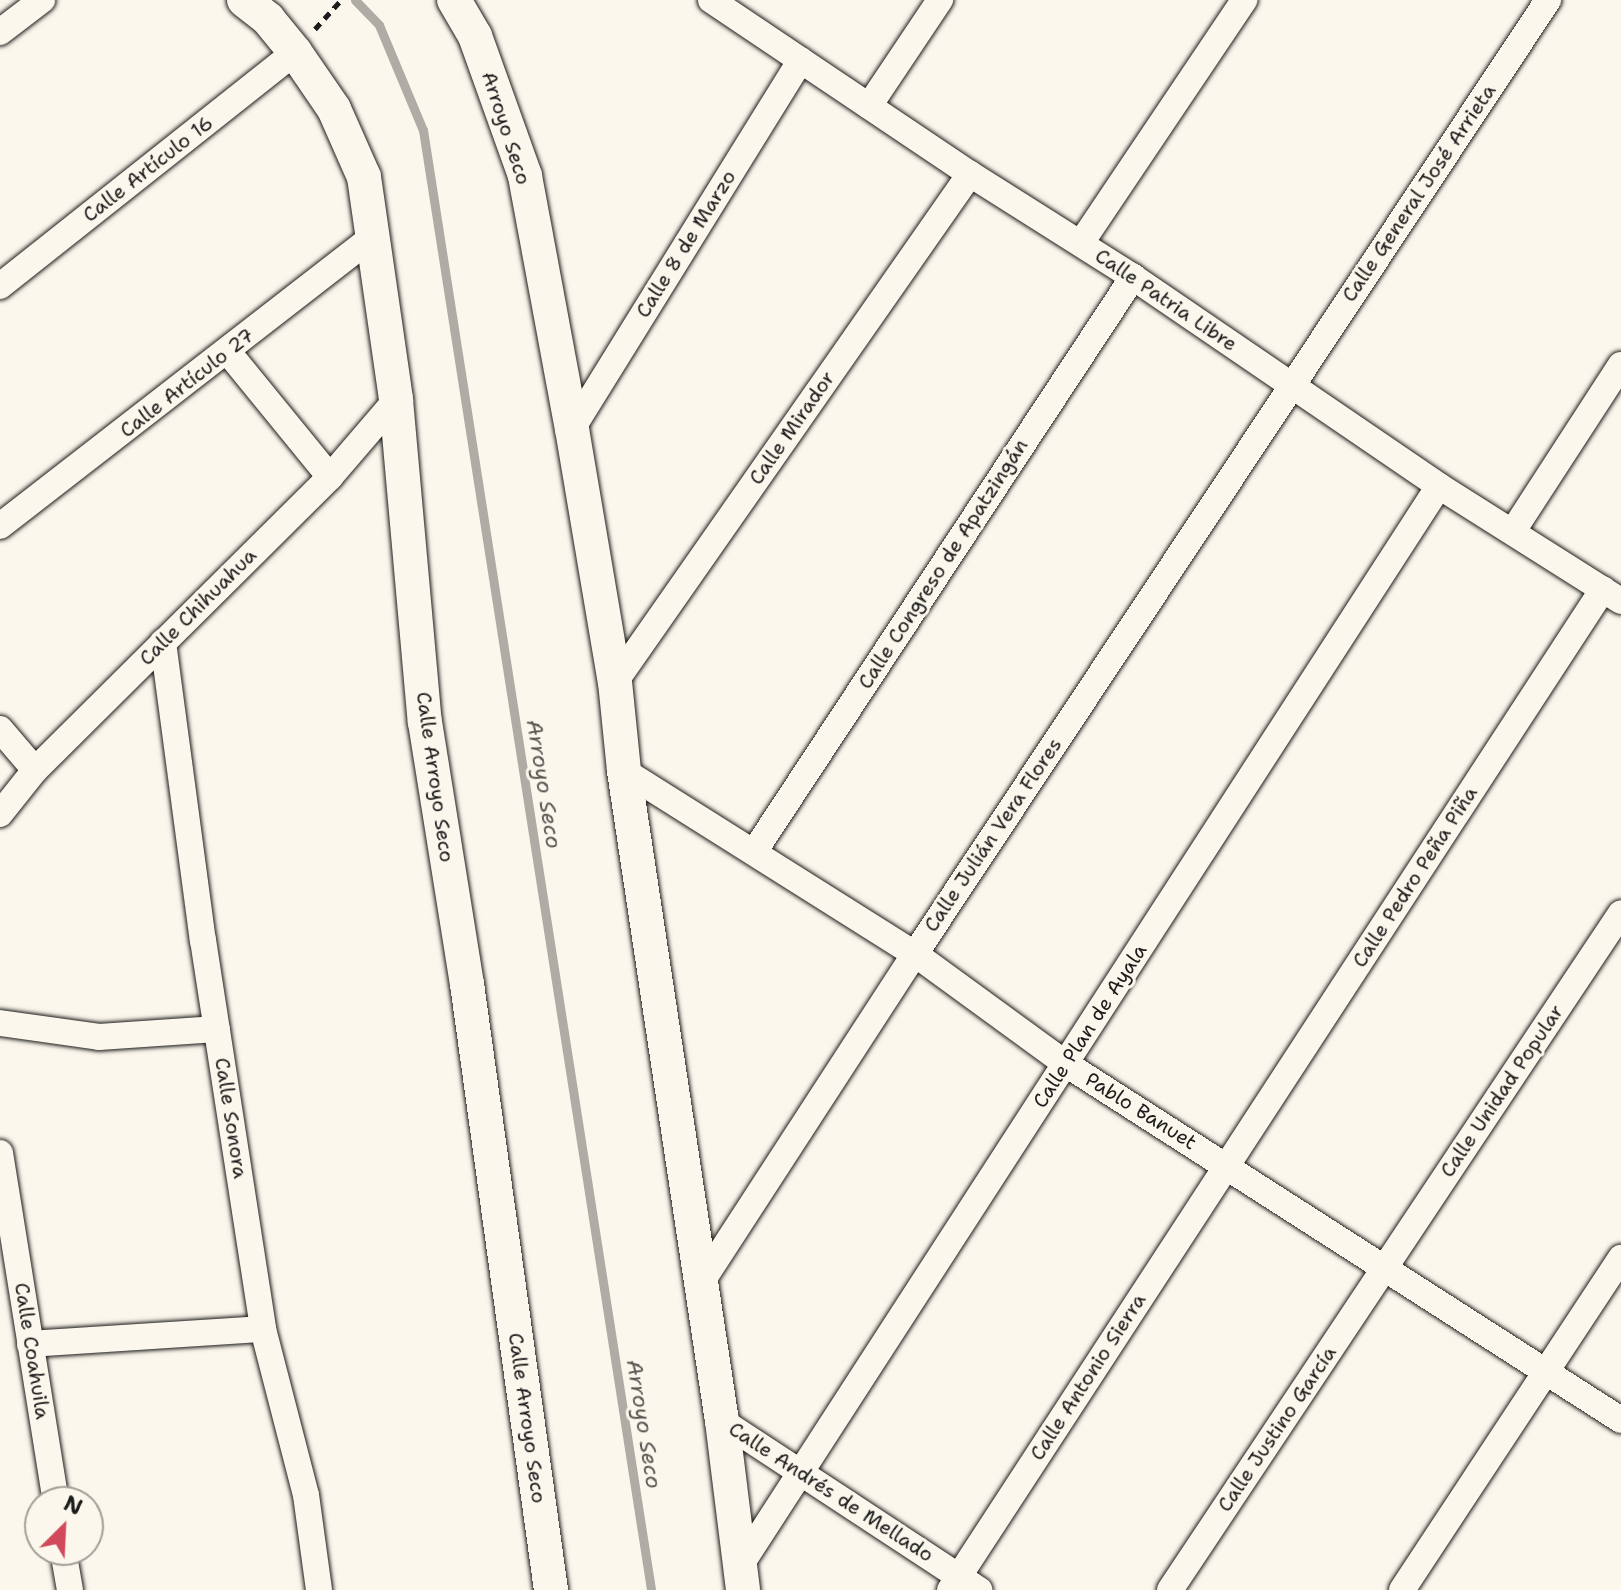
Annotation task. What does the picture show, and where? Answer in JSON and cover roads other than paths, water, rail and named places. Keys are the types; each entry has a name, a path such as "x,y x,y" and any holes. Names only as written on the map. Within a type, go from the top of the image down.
{"street":[{"path":"0,32 42,0"},
{"name":"Calle Arroyo Seco","path":"244,0 268,19 334,109 364,177 396,400 425,722 467,984 551,1590"},
{"name":"Arroyo Seco","path":"454,0 475,36 525,176 572,429 615,682 624,771 699,1286 722,1421 742,1578"},
{"name":"Calle Patria Libre","path":"711,0 970,174 1133,277 1439,486 1612,595"},
{"path":"869,106 940,0"},
{"path":"1081,243 1244,0"},
{"name":"Calle General José Arrieta","path":"1291,385 1548,0"},
{"name":"Calle Artículo 16","path":"0,286 295,52"},
{"name":"Calle 8 de Marzo","path":"572,429 801,60"},
{"name":"Calle Mirador","path":"615,682 970,174"},
{"name":"Calle Artículo 27","path":"0,526 228,352 372,237"},
{"name":"Calle Congreso de Apatzingán","path":"754,852 1133,277"},
{"path":"228,352 330,477"},
{"path":"1513,531 1621,365"},
{"name":"Calle Julián Vera Flores","path":"699,1286 1291,385"},
{"name":"Calle Chihuahua","path":"0,814 35,770 330,477 396,400"},
{"name":"Calle Plan de Ayala","path":"742,1578 800,1469 1439,486"},
{"name":"Calle Pedro Peña Piña","path":"1226,1165 1612,595"},
{"name":"Calle Sonora","path":"163,642 263,1329 306,1495 319,1590"},
{"path":"0,729 35,770"},
{"name":"Pablo Banuet","path":"624,771 915,954 1066,1064 1621,1420"},
{"name":"Calle Unidad Popular","path":"1384,1269 1621,913"},
{"path":"0,1023 99,1037 217,1029"},
{"name":"Calle Coahuila","path":"0,1153 53,1486"},
{"name":"Calle Antonio Sierra","path":"963,1586 1226,1165"},
{"path":"1402,1590 1621,1258"},
{"name":"Calle Justino García","path":"1170,1590 1384,1269"},
{"path":"30,1344 263,1329"},
{"name":"Calle Andrés de Mellado","path":"722,1421 800,1469 963,1586"},
{"path":"66,1566 70,1590"}],"waterway":[{"name":"Arroyo Seco","path":"355,0 379,25 423,130 651,1590"}]}
